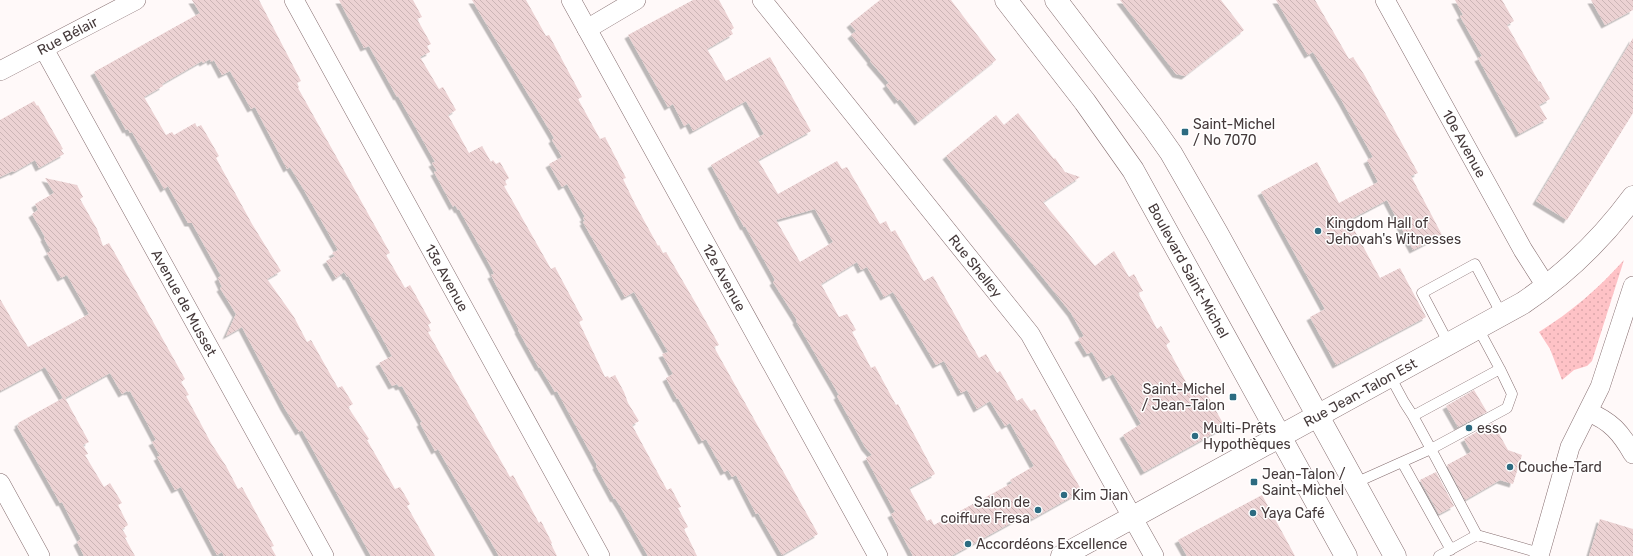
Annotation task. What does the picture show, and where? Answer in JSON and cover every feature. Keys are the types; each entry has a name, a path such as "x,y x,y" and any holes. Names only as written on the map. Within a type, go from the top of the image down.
{"main road":[{"name":"Boulevard Saint-Michel","path":"1006,0 1085,102 1133,170 1346,556"},
{"path":"1056,0 1152,126 1171,154 1217,233 1395,556"},
{"name":"Rue Jean-Talon Est","path":"1062,556 1523,303 1585,254 1633,197"}],"street":[{"name":"Rue Bélair","path":"0,71 136,0"},
{"name":"13e Avenue","path":"294,0 600,556"},
{"name":"12e Avenue","path":"571,0 878,556"},
{"path":"587,29 636,0"},
{"name":"Rue Shelley","path":"762,0 1030,334 1154,556"},
{"name":"10e Avenue","path":"1384,0 1523,250 1546,286"},
{"name":"Avenue de Musset","path":"44,49 324,556"},
{"path":"1539,555 1570,447 1600,387 1633,286"},
{"path":"1588,412 1610,424 1622,437 1633,454"},
{"path":"0,483 40,556"}],"lane":[{"path":"1449,344 1422,293 1476,264 1502,315"},
{"path":"1355,483 1431,449 1507,408 1512,394 1478,328"},
{"path":"1413,416 1500,369"},
{"path":"1390,376 1477,535 1539,555"},
{"path":"1402,462 1451,550"},
{"path":"1439,556 1477,535"}],"shaded area":[{"path":"1624,260 1592,361 1587,366 1574,370 1562,380 1550,349 1539,332 1584,299"}],"building":[{"path":"192,0 259,0 301,81 297,83 298,88 390,253 386,255 405,288 410,285 431,323 428,325 431,331 428,332 510,477 513,475 539,523 541,521 557,556 499,556 438,449 435,451 420,423 422,422 402,386 399,387 397,384 392,386 379,363 392,356 348,276 347,277 344,272 336,278 326,261 335,256 332,253 338,250 304,190 290,167 287,169 255,107 251,109 230,71 222,75 214,60 211,62 210,59 203,63 202,61 162,84 163,86 144,97 166,135 172,132 174,135 195,123 197,127 201,125 219,156 216,158 252,224 281,271 267,279 294,317 307,342 311,340 338,388 342,386 353,404 348,407 369,439 367,440 395,489 400,487 410,504 407,506 435,556 371,556 302,430 299,432 284,407 242,327 226,336 236,314 220,288 222,287 218,278 221,276 192,223 188,223 168,186 164,189 132,132 130,133 128,129 126,130 94,72 200,13"},
{"path":"339,0 413,0 422,17 417,19 431,44 427,46 430,52 420,57 439,89 443,87 456,110 448,115 469,153 482,146 491,162 493,160 496,164 500,162 509,178 505,181 507,185 504,186 551,269 555,267 583,320 579,322 605,377 608,376 609,378 615,375 628,403 639,421 632,425 667,490 671,488 681,507 678,508 688,527 684,529 697,556 648,556 620,506 615,498 614,499 557,391 555,392 540,367 539,368 518,330 491,275 494,274 492,269 459,209 458,210 455,205 453,207 434,172 437,171 432,163 435,162 369,46 364,48"},
{"path":"472,0 526,0 546,36 549,35 582,97 578,99 600,139 605,137 626,178 623,179 635,204 658,246 659,245 663,253 666,252 719,345 714,347 818,534 782,555 758,513 756,514 736,475 732,477 728,470 724,472 706,439 702,441 666,378 673,374 662,354 668,352 634,292 625,297 583,222 585,221 583,218 585,217 567,184 562,187 549,164 562,157 552,140 554,138"},
{"path":"693,0 719,0 734,28 731,30 733,34 707,49 726,81 770,57 811,131 758,160 778,194 837,161 842,169 847,167 880,224 886,221 891,232 895,230 924,281 933,276 979,358 986,354 997,373 1000,371 1017,401 1022,398 1031,411 1035,409 1082,491 1032,519 1029,513 951,556 913,556 891,514 895,512 866,458 872,455 865,447 837,396 839,395 796,321 797,320 773,282 775,280 745,226 744,227 711,165 764,134 746,101 693,131 689,123 684,126 673,104 668,107 628,35","holes":["815,209 833,242 800,262 776,220","857,262 861,270 867,267 884,297 893,292 936,365 944,361 961,393 967,390 977,409 990,401 1005,426 1010,423 1034,466 1010,480 1012,483 934,525 931,519 927,521 909,488 935,474 898,404 896,405 875,366 871,368 852,332 856,330 847,314 839,317 821,284"]},
{"path":"880,0 951,0 996,60 918,122 900,99 898,101 886,85 889,83 870,61 871,60 851,35 856,31 850,24"},
{"path":"1120,0 1221,0 1244,30 1185,76 1176,74"},
{"path":"1276,0 1315,0 1349,59 1353,57 1365,76 1418,173 1411,176 1442,235 1413,250 1387,200 1349,220 1380,278 1400,268 1426,317 1336,365 1310,317 1325,309 1261,192 1317,162 1339,203 1378,182 1367,160 1373,157 1342,101 1313,52 1308,55"},
{"path":"1455,0 1502,0 1514,21 1507,25 1550,99 1539,105 1547,119 1519,134 1478,58 1482,56 1460,16 1463,15"},
{"path":"1591,0 1633,0 1633,10 1605,25"},
{"path":"1633,38 1633,113 1567,220 1536,201"},
{"path":"34,101 37,106 38,105 63,149 61,150 64,154 39,168 35,160 14,172 13,171 0,177 0,120"},
{"path":"1018,113 1065,172 1080,177 1043,202 1095,266 1114,251 1129,277 1134,274 1143,291 1138,293 1157,329 1161,326 1170,342 1166,345 1193,395 1204,389 1225,427 1144,472 1123,435 1141,424 1113,374 1106,378 1092,352 1087,354 1078,339 1084,336 1071,313 946,156 996,115 1004,125"},
{"path":"45,178 77,185 83,197 80,199 97,229 103,246 109,243 122,266 185,379 181,382 189,395 186,396 238,489 242,487 274,546 271,547 276,556 224,556 222,552 217,555 181,487 175,490 157,457 160,456 152,442 156,440 130,391 122,394 110,373 65,398 89,442 83,445 88,454 85,455 104,487 110,483 122,503 118,505 128,525 122,529 127,537 125,538 135,556 84,556 77,542 81,539 62,502 60,503 17,426 19,425 18,423 63,398 45,367 0,391 0,299 28,347 89,314 67,275 61,278 47,253 51,251 32,214 38,210 35,204 54,193"},
{"path":"1474,390 1487,412 1458,427 1446,406"},
{"path":"1493,423 1508,450 1522,455 1513,484 1500,480 1465,500 1447,465 1471,452 1464,439"},
{"path":"1436,472 1454,506 1439,514 1420,480"},
{"path":"1262,495 1295,556 1187,556 1178,540"},
{"path":"1600,519 1633,529 1633,556 1589,556"}],"place":[{"name":"Saint-Michel / No 7070","path":"1185,132"},
{"name":"Kingdom Hall of Jehovah's Witnesses","path":"1318,231"},
{"name":"Saint-Michel / Jean-Talon","path":"1233,397"},
{"name":"esso","path":"1469,428"},
{"name":"Multi-Prêts Hypothèques","path":"1195,436"},
{"name":"Couche-Tard","path":"1510,467"},
{"name":"Jean-Talon / Saint-Michel","path":"1254,482"},
{"name":"Kim Jian","path":"1064,495"},
{"name":"Salon de coiffure Fresa","path":"1038,510"},
{"name":"Yaya Café","path":"1253,513"},
{"name":"Accordéons Excellence","path":"968,544"}]}
